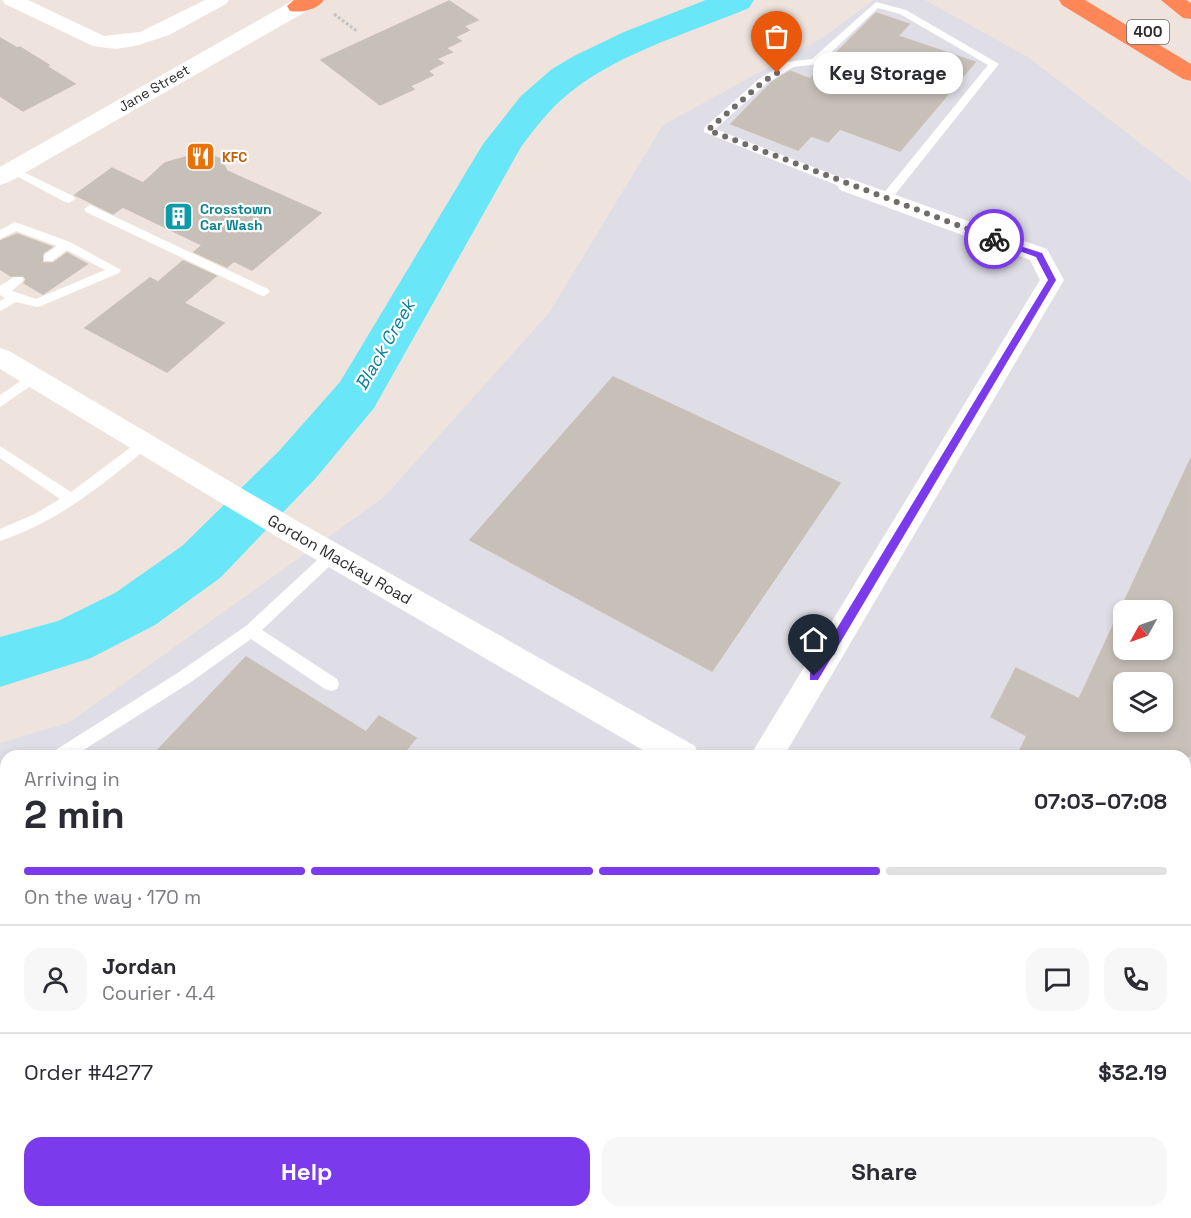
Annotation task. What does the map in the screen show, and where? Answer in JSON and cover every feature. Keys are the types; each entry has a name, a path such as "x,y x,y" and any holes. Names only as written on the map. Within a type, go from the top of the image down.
{"highway":[{"path":"1070,0 1191,74"},
{"name":"400","path":"1104,0 1191,63"},
{"name":"400","path":"1172,0 1191,13"}],"main road":[{"name":"Jane Street","path":"6,173 307,2"}],"street":[{"path":"12,0 100,42 115,44 145,39 219,0"},
{"path":"770,750 1052,280 1039,255 848,185"},
{"name":"Gordon Mackay Road","path":"0,357 289,530 673,750"}],"lane":[{"path":"848,185 708,130 764,81 791,64 815,62 876,5 903,12 994,64 885,199"},
{"path":"6,173 69,199"},
{"path":"90,209 264,292"},
{"path":"0,219 66,245 116,270 36,303 5,293"},
{"path":"0,236 15,226"},
{"path":"31,249 45,238"},
{"path":"48,258 66,245"},
{"path":"0,307 5,293 18,280"},
{"path":"0,402 34,377"},
{"path":"0,535 22,527 72,500 98,483 143,443"},
{"path":"0,451 72,500"},
{"path":"69,750 185,677 251,631 332,555"},
{"path":"251,631 331,684"}],"path":[{"path":"334,14 357,32"}],"shaded area":[{"path":"874,0 925,0 1028,57 1191,182 1191,750 0,750 0,743 70,722 384,497 549,313 663,125 822,38"}],"building":[{"path":"449,1 478,20 464,26 469,30 455,37 461,41 446,48 452,52 436,59 443,63 428,71 433,75 410,86 414,89 380,105 321,60"},
{"path":"876,13 909,24 898,36 975,62 900,151 840,129 828,142 811,136 798,150 731,124 772,82 790,71 810,79"},
{"path":"0,38 17,48 20,47 75,84 23,111 0,96"},
{"path":"203,152 221,159 227,171 321,213 252,270 234,261 227,267 194,252 202,245 123,207 113,214 75,195 112,168 143,183 165,163"},
{"path":"17,234 52,247 43,253 42,263 53,263 67,253 87,264 43,294 24,283 26,280 24,276 11,276 0,269 0,241"},
{"path":"183,261 216,276 184,303 224,323 167,372 85,328 150,278 158,282"},
{"path":"613,377 840,483 712,671 470,540"},
{"path":"1191,458 1191,750 1020,750 1027,736 991,717 1016,668 1079,699 1113,626 1113,660 1173,660 1173,600 1125,600"},
{"path":"246,657 366,732 379,716 416,738 406,750 158,750"}],"waterway":[{"name":"Black Creek","path":"0,662 71,641 135,609 201,562 297,465 357,395 503,144 535,104 565,77 611,51 736,0"}],"way so far":[{"path":"777,73 764,81 708,130 994,239"}],"place":[{"name":"Key Storage","path":"777,73"},
{"name":"KFC","path":"201,157"},
{"name":"Crosstown Car Wash","path":"179,217"}],"route":[{"path":"814,676 1052,280 1039,255 994,239"}]}
